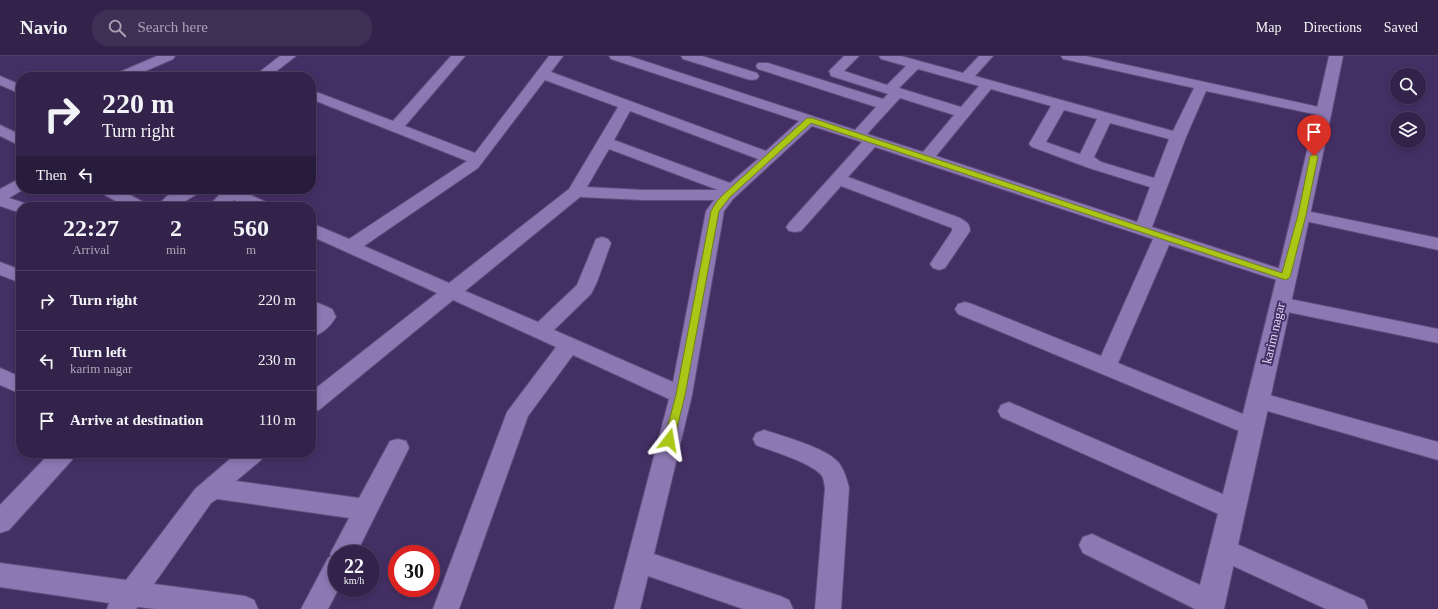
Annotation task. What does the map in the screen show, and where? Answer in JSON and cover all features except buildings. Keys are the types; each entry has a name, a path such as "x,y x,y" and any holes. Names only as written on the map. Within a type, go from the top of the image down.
{"street":[{"path":"131,72 168,56"},
{"path":"269,72 289,56"},
{"path":"396,127 458,56"},
{"path":"349,246 461,173 477,159 556,56"},
{"path":"616,56 674,69 730,94 1286,277"},
{"path":"730,94 775,56"},
{"path":"852,56 836,71 836,73 964,113"},
{"path":"886,56 1178,137"},
{"path":"966,78 986,56"},
{"path":"1068,56 1323,112"},
{"name":"karim nagar","path":"1210,606 1286,277 1302,215 1336,56"},
{"path":"693,57 752,76"},
{"path":"795,227 838,179 894,92 915,64"},
{"path":"763,66 886,105"},
{"path":"542,74 768,157"},
{"path":"0,80 16,88"},
{"path":"926,158 988,84"},
{"path":"1142,230 1178,137 1202,85"},
{"path":"316,96 477,159"},
{"path":"1060,104 1037,144 1090,163 1160,185"},
{"path":"316,395 576,192 626,105"},
{"path":"1090,163 1086,158 1105,117"},
{"path":"626,609 681,395 715,211 720,203 730,193 809,120"},
{"path":"0,130 16,138"},
{"path":"606,142 730,193"},
{"path":"838,179 954,222 961,226 961,231 938,264"},
{"path":"0,196 16,187"},
{"path":"576,192 643,195 730,193"},
{"path":"112,194 122,202"},
{"path":"170,202 184,194"},
{"path":"234,194 251,202"},
{"path":"0,200 16,206"},
{"path":"1302,215 1438,244"},
{"path":"316,231 681,395"},
{"path":"1106,368 1163,237"},
{"path":"540,332 584,289 602,243"},
{"path":"0,268 16,275"},
{"path":"1280,304 1438,336"},
{"path":"965,309 1252,427"},
{"path":"316,310 325,314 326,317 316,326"},
{"path":"446,609 518,412 569,345"},
{"path":"0,376 16,384"},
{"path":"1258,400 1438,451"},
{"path":"1009,411 1232,509"},
{"path":"764,439 819,462 828,468 835,477 837,488 828,609"},
{"path":"348,545 398,448"},
{"path":"0,522 59,458"},
{"path":"124,601 203,496 247,458"},
{"path":"212,488 366,510"},
{"path":"1092,545 1210,606"},
{"path":"1223,548 1355,609"},
{"path":"639,561 780,609"},
{"path":"0,575 124,601 245,609"},
{"path":"314,609 328,583"}],"route":[{"path":"669,440 681,395 715,211 727,195 809,120 1286,277 1302,215 1314,156"}]}
